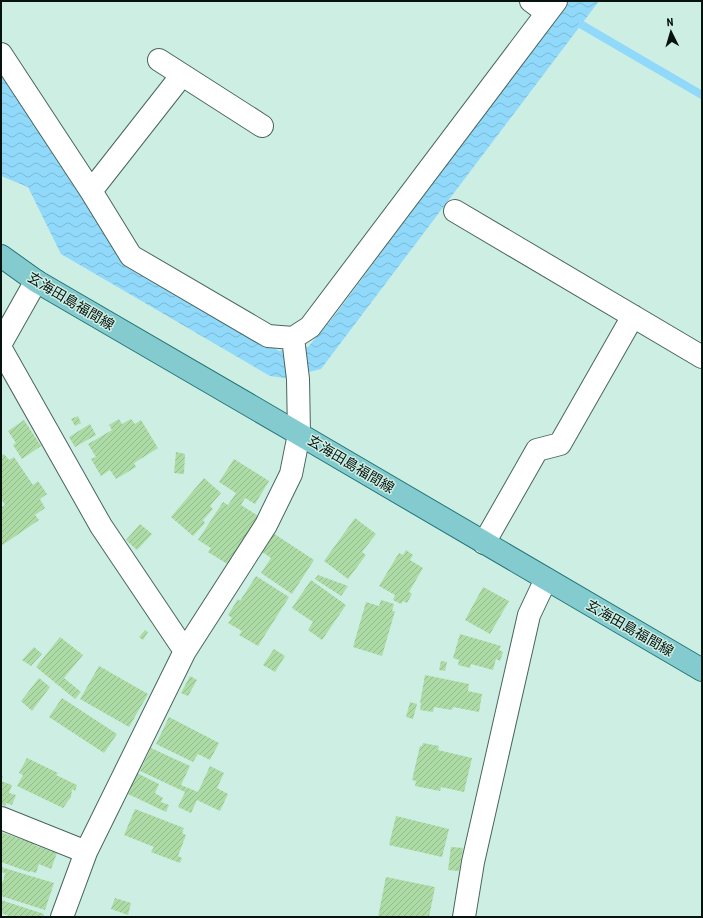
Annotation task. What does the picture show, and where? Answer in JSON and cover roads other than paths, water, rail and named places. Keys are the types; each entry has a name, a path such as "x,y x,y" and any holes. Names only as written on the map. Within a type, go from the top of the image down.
{"main road":[{"name":"玄海田島福間線","path":"1,256 36,281 702,670"}],"street":[{"path":"293,343 310,327 545,5"},
{"path":"1,54 91,191 131,256 268,336 293,343"},
{"path":"160,60 262,126"},
{"path":"91,191 182,75"},
{"path":"454,211 702,357"},
{"path":"1,343 36,281"},
{"path":"484,543 537,450 560,444 633,316"},
{"path":"62,917 86,852 185,651 266,525 291,474 299,434 298,379 293,343"},
{"path":"1,349 101,526 185,651"},
{"path":"464,917 473,862 529,615 546,579"},
{"path":"1,818 86,852"}],"water":[{"path":"567,1 599,1 321,369 285,378 270,376 61,254 28,187 1,176 1,70 131,264 279,351 308,347 335,315"}],"waterway":[{"path":"582,25 702,95"}]}
